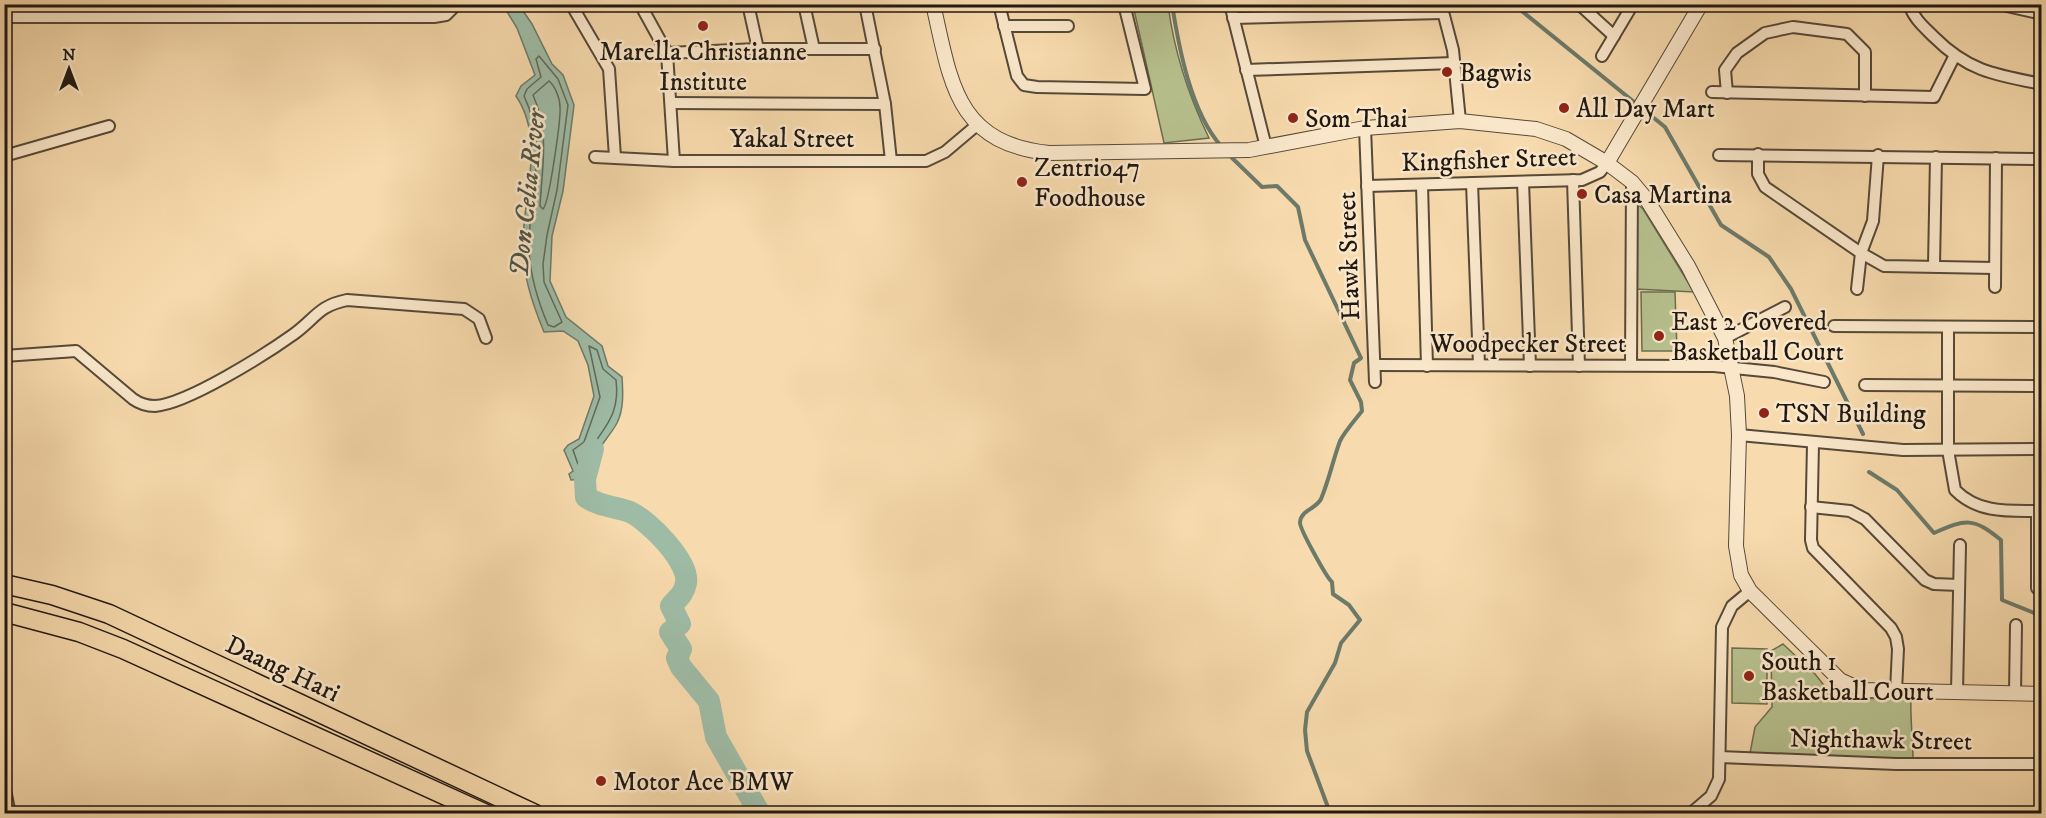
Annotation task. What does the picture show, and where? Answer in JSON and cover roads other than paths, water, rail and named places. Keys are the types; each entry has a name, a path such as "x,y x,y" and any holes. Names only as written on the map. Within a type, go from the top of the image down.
{"main road":[{"name":"Daang Hari","path":"4,584 52,595 109,614 535,813"},
{"name":"Daang Hari","path":"4,612 70,630 123,649 486,813"},
{"path":"465,804 475,785"}],"street":[{"path":"125,4 125,16"},
{"path":"571,4 609,69 615,157"},
{"path":"640,4 667,53 674,161"},
{"path":"748,4 758,49"},
{"path":"804,4 814,49"},
{"path":"865,4 885,104 891,161"},
{"path":"933,4 954,90 977,125 1012,146 1049,153 1249,150 1365,128 1460,121 1536,129 1566,139 1607,163 1632,182 1647,200 1688,266 1725,338 1733,368 1739,435 1736,546 1741,576 1750,591 1840,680 1863,690 2042,694"},
{"path":"999,4 1017,76 1024,85 1145,89 1124,4"},
{"path":"1230,4 1266,147"},
{"path":"1579,4 1614,36"},
{"path":"1602,56 1633,4"},
{"path":"1607,163 1701,4"},
{"path":"1909,4 1914,18 1954,57 1969,65 2042,84"},
{"path":"1998,4 2042,14"},
{"path":"4,17 48,10 125,16 209,10 352,10 434,17 456,7"},
{"path":"1233,18 1442,9 1454,63 1460,121"},
{"path":"1004,26 1068,26"},
{"path":"1727,93 1725,70 1737,53 1765,33 1793,27 1847,34 1864,52 1865,96"},
{"path":"667,53 758,49 875,49"},
{"path":"1712,92 1934,97 1954,57"},
{"path":"1246,70 1454,63"},
{"path":"671,103 885,104"},
{"name":"Yakal Street","path":"596,157 674,161 927,161 945,152 977,125"},
{"path":"4,156 109,126"},
{"name":"Hawk Street","path":"1365,128 1375,382"},
{"path":"1758,154 1758,174 1765,187 1861,254 1884,266 1995,267"},
{"path":"1719,155 1878,155 2042,159"},
{"path":"1857,289 1861,254 1873,220 1878,155"},
{"path":"1934,266 1936,157"},
{"path":"1995,286 1996,158"},
{"name":"Kingfisher Street","path":"1367,186 1573,180 1593,176 1607,163"},
{"path":"1573,180 1579,366"},
{"path":"1522,182 1530,366"},
{"path":"1631,365 1632,182"},
{"path":"1472,183 1479,365"},
{"path":"1422,185 1427,366"},
{"path":"4,356 76,351 133,399 142,405 154,406 167,404 235,372 294,334 329,304 347,300 464,309 479,319 486,338"},
{"path":"1725,338 1785,307"},
{"path":"1834,326 2042,327"},
{"path":"1948,328 1948,450 1955,490 1975,506 1990,510 2039,511 2037,588"},
{"name":"Woodpecker Street","path":"1375,366 1631,365 1733,368 1824,382"},
{"path":"1865,385 2042,386"},
{"path":"1739,435 1813,444 1904,450 2042,449"},
{"path":"1813,444 1811,507 1813,548 1896,637 1896,691"},
{"path":"1811,507 1850,511 1865,519 1925,580 1934,584 1959,585"},
{"path":"1957,692 1960,544"},
{"path":"1690,813 1717,788 1720,757 1722,627 1725,615 1732,606 1750,591"},
{"path":"2015,693 2016,625"},
{"name":"Nighthawk Street","path":"1720,757 1896,764 2042,764"},
{"path":"4,785 8,811"}],"water":[{"path":"503,5 519,5 532,24 552,64 563,75 574,105 563,191 552,236 550,281 566,317 602,346 608,366 622,377 623,400 619,418 597,453 591,473 585,479 571,480 569,474 573,471 564,450 579,439 594,396 588,365 578,341 563,331 544,332 526,276 523,241 531,148 525,113 516,96 521,86 535,75 517,28"}],"waterway":[{"path":"1172,4 1178,40 1194,98 1202,116 1221,146"},
{"path":"1513,4 1665,127 1721,225 1769,257 1791,289 1863,434"},
{"path":"1228,154 1262,187 1277,186 1298,207 1305,240 1361,358 1354,363 1350,380 1361,402 1362,411 1340,441 1321,499 1303,515 1300,522 1314,553 1332,582 1333,594 1349,605 1360,620 1341,643 1335,663 1307,712 1305,730 1307,751 1329,810 1333,814"},
{"name":"Don Celia River","path":"593,449 585,479 586,497 597,503 638,516 657,532 681,564 686,583 680,596 671,606 680,624 670,632 681,649 677,658 681,667 709,701 716,737 760,814"},
{"path":"1869,472 1897,490 1934,533 1954,525 1969,523 1983,527 2001,540 2002,600 2042,616"}],"place":[{"name":"Marella Christianne Institute","path":"703,26"},
{"name":"Bagwis","path":"1447,72"},
{"name":"All Day Mart","path":"1564,108"},
{"name":"Som Thai","path":"1293,118"},
{"name":"Zentrio47 Foodhouse","path":"1022,182"},
{"name":"Casa Martina","path":"1582,194"},
{"name":"East 2 Covered Basketball Court","path":"1659,336"},
{"name":"TSN Building","path":"1764,413"},
{"name":"South 1 Basketball Court","path":"1749,676"},
{"name":"Motor Ace BMW","path":"601,781"}]}
